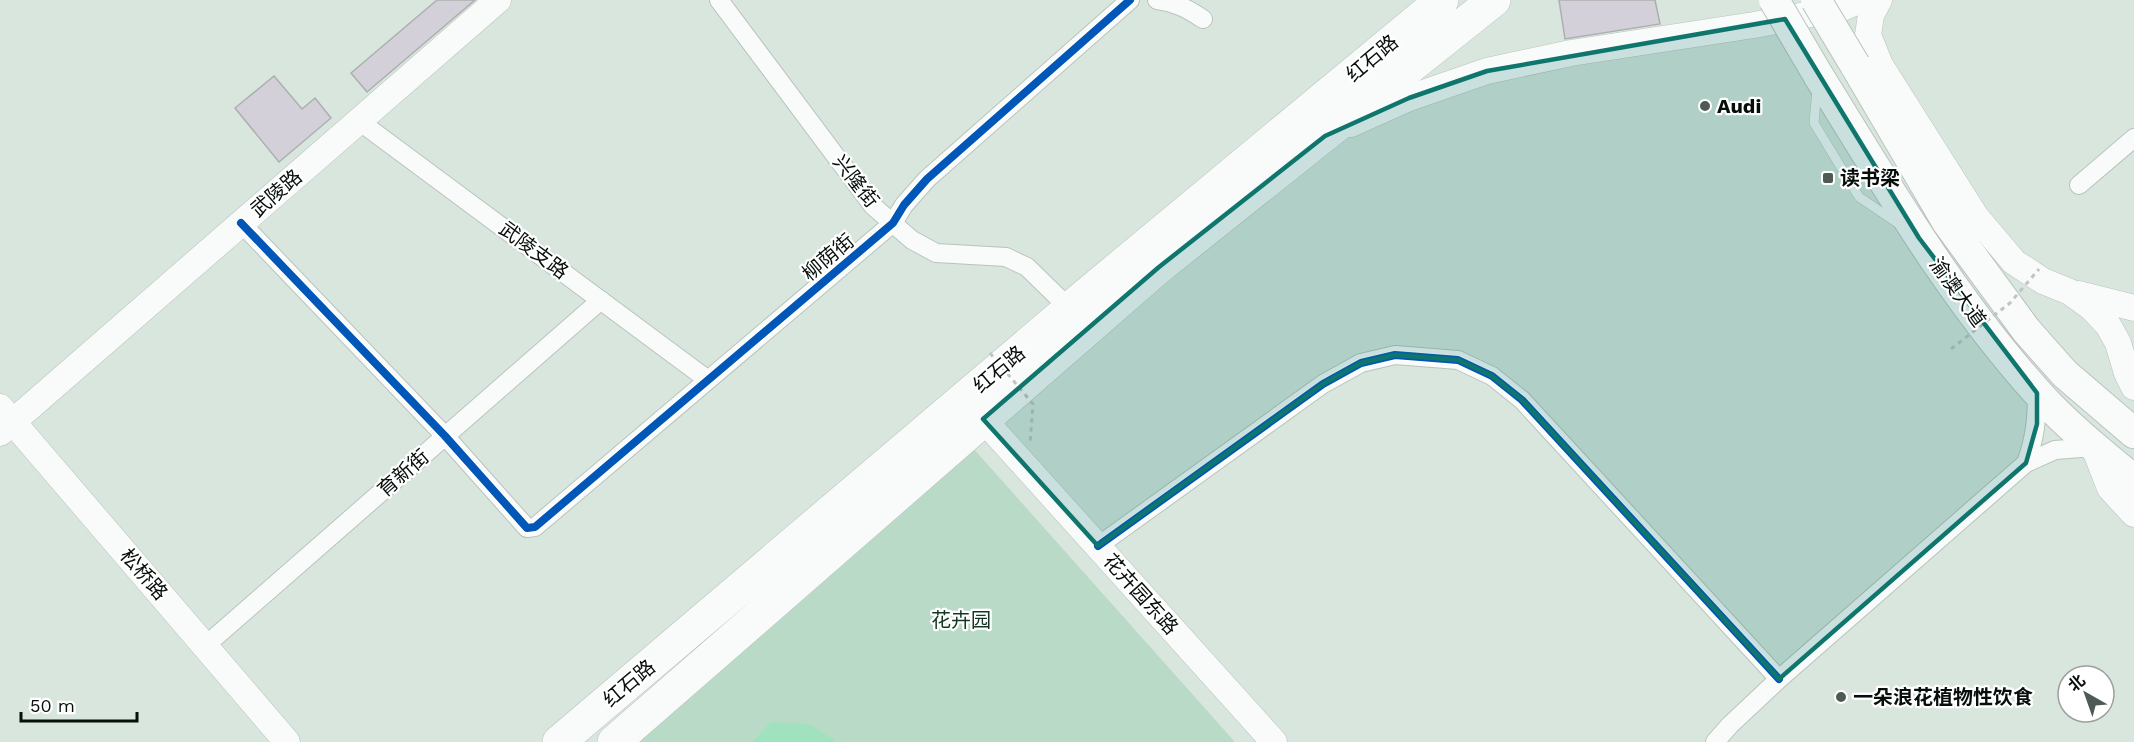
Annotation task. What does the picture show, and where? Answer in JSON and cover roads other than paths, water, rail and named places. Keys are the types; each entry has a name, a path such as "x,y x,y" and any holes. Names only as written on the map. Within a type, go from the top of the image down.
{"highway":[{"name":"红石路","path":"559,742 1070,309 1442,0"},
{"name":"红石路","path":"614,742 1159,267 1494,0"}],"main road":[{"name":"渝澳大道","path":"1774,0 1919,238 2000,348 2037,393 2094,447 2134,480"},
{"name":"渝澳大道","path":"1816,0 1947,222 2026,330 2065,374 2134,433"}],"street":[{"name":"武陵路","path":"4,421 241,223 498,0"},
{"name":"兴隆街","path":"719,0 873,206 912,240 936,253 1006,257 1027,267 1070,309"},
{"name":"柳荫街","path":"445,436 527,528 535,527 893,223 904,205 927,180 1130,0"},
{"path":"1157,0 1169,1 1185,7 1203,19"},
{"name":"红石路","path":"1325,136 1409,98 1487,71 1571,53 1754,25 1842,8 1861,0"},
{"path":"1879,0 1871,15 1868,36 1880,65 1976,218 2014,262 2043,281 2070,292 2134,308"},
{"name":"武陵支路","path":"359,121 708,380"},
{"path":"2079,184 2134,138"},
{"path":"241,223 445,436"},
{"path":"2070,292 2092,308 2108,326 2118,343 2134,387"},
{"name":"育新街","path":"205,646 601,300"},
{"path":"1098,546 1323,384 1361,363 1395,355 1458,360 1492,376 1522,400 1779,679"},
{"path":"2026,463 2034,442 2037,424 2037,393"},
{"name":"花卉园东路","path":"983,419 1274,742"},
{"name":"松桥路","path":"4,421 205,646 287,742"},
{"path":"1715,742 1779,679 2026,463 2055,450 2094,447 2110,488 2134,514"}],"place":[{"name":"Audi","path":"1705,106"},
{"name":"读书梁","path":"1828,178"},
{"name":"一朵浪花植物性饮食","path":"1841,697"}],"park label":[{"name":"花卉园","path":"961,620"}]}
